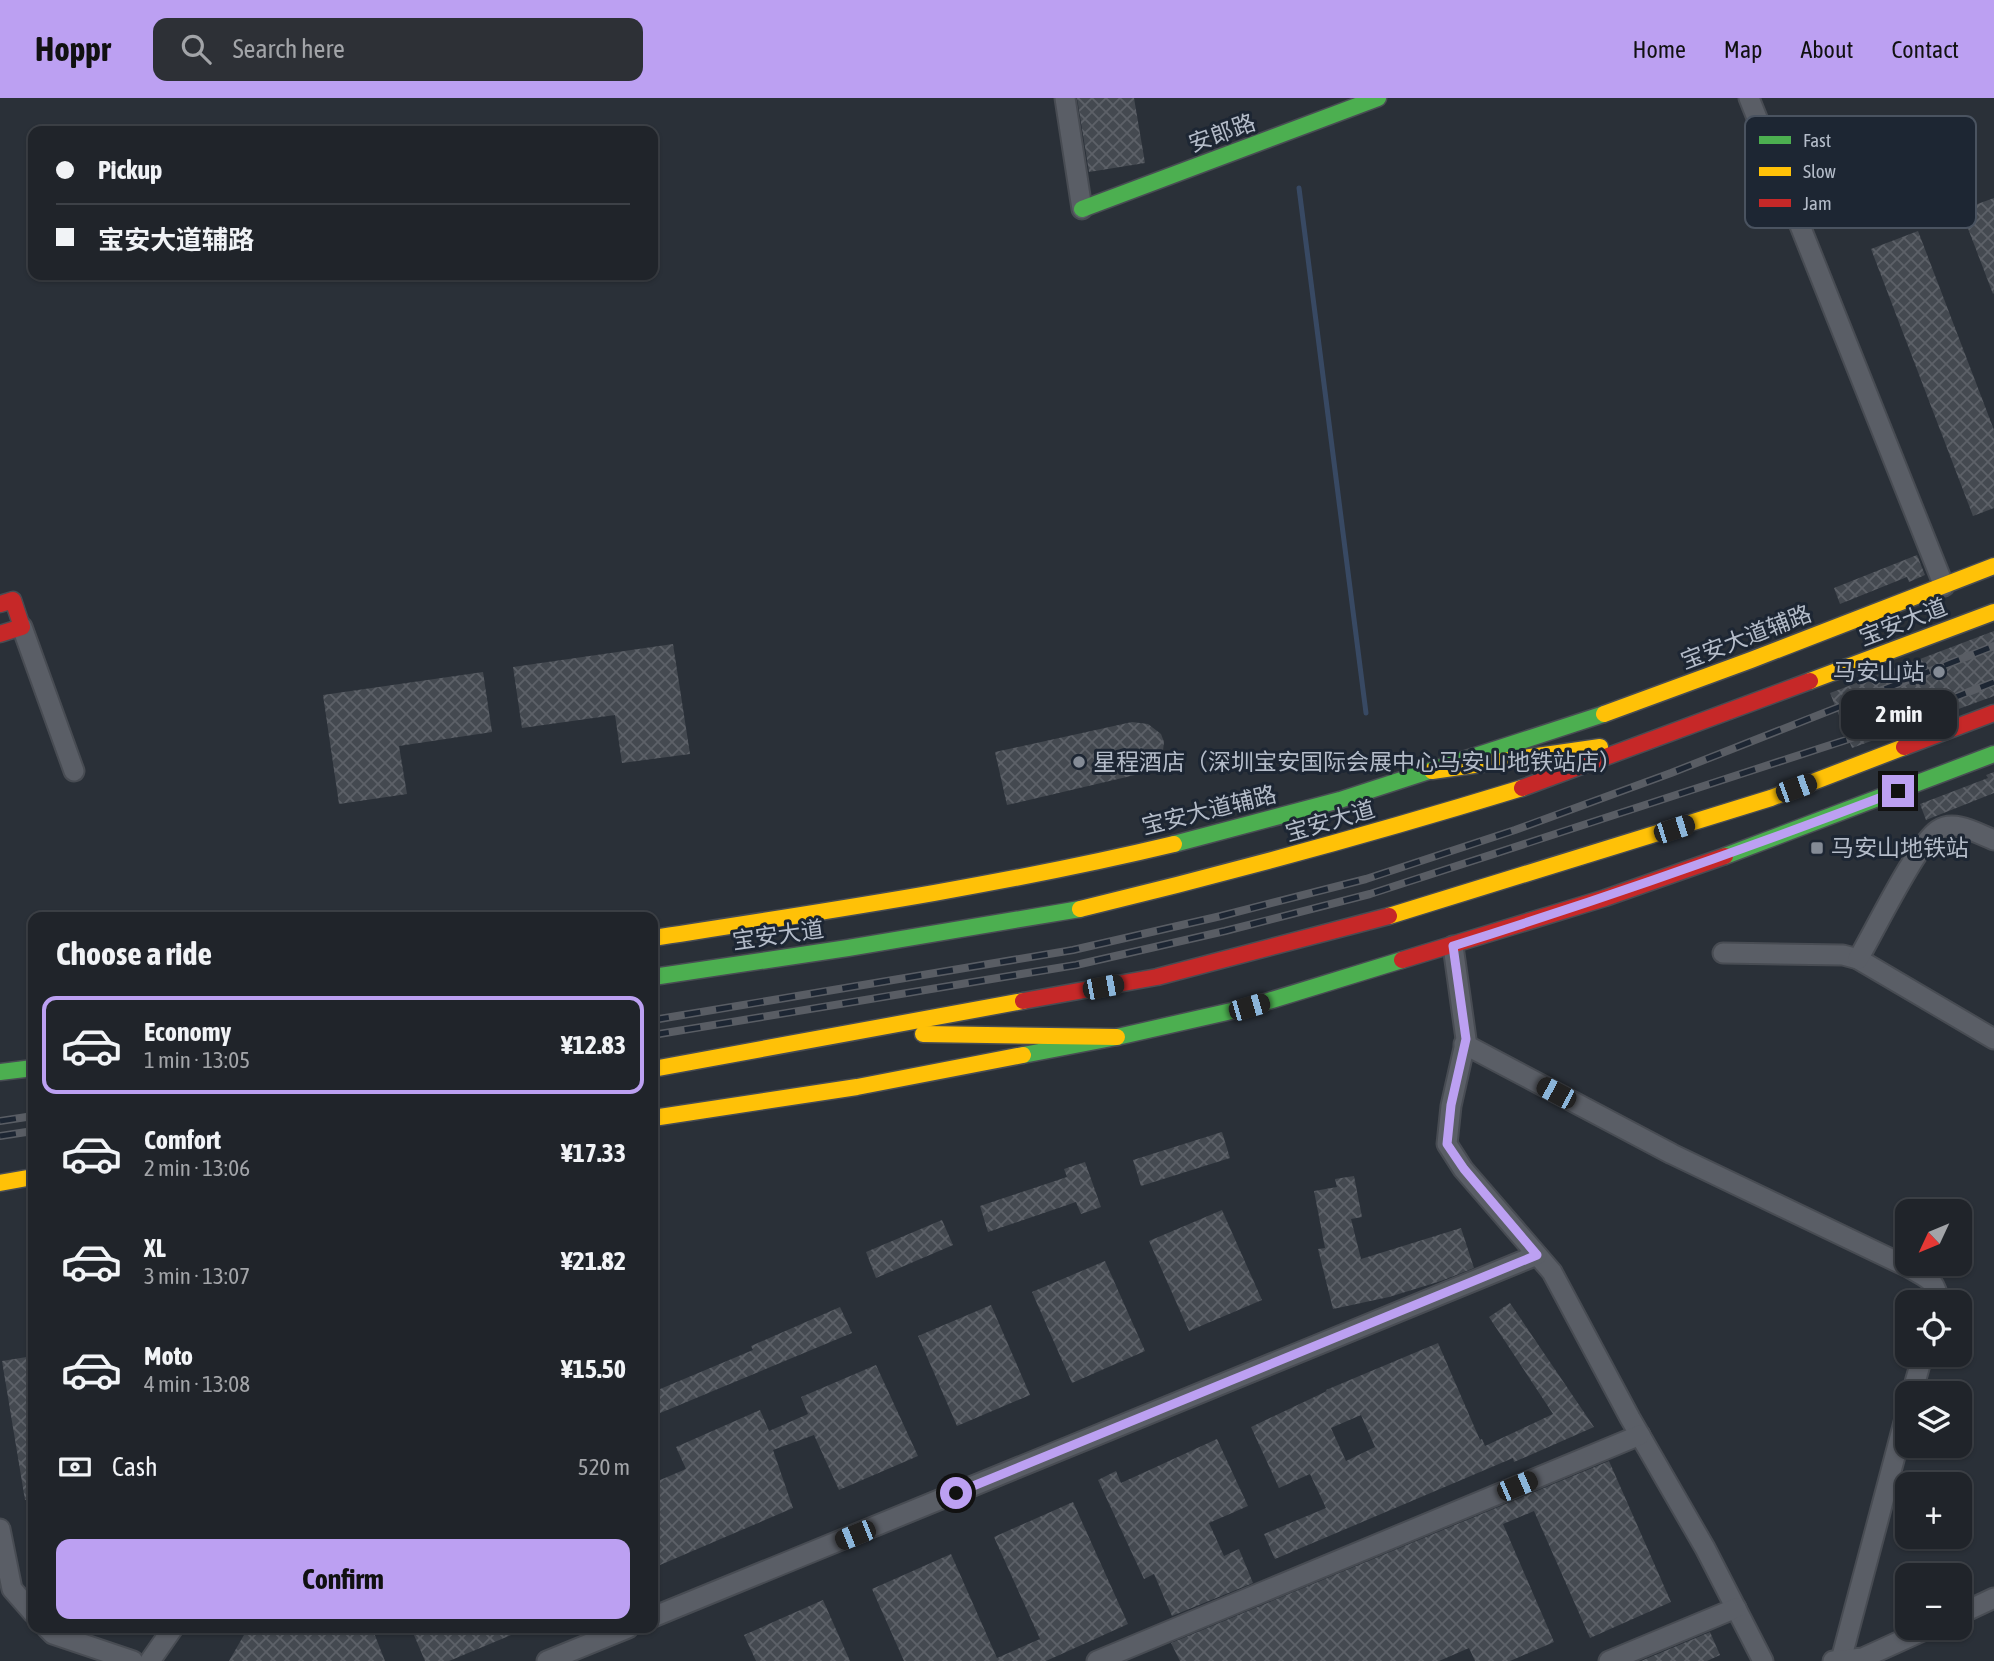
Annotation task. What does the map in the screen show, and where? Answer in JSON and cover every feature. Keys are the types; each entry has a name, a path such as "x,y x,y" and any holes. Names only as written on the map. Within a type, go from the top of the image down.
{"main road":[{"name":"安郎路","path":"1082,209 1378,98"},
{"name":"宝安大道辅路","path":"658,937 838,910 1129,855 1338,801 1574,726 1994,566"},
{"path":"0,634 22,627 6,602"},
{"name":"宝安大道","path":"658,976 1075,910 1364,836 1538,783 1994,612"},
{"path":"658,1068 1157,976 1373,921 1771,798 1994,713"},
{"path":"1432,771 1660,739"},
{"path":"658,1117 857,1087 1117,1037 1249,1007 1605,898 1994,754"},
{"path":"859,1033 1117,1037"},
{"path":"0,1072 28,1066"},
{"path":"1,1183 28,1178"},
{"path":"1,1183 28,1183"}],"street":[{"path":"1065,98 1082,209"},
{"path":"1749,98 1756,116"},
{"path":"1801,228 1944,586"},
{"path":"22,627 74,771"},
{"path":"1858,959 1921,848 1938,829 1958,826 1994,840"},
{"path":"1453,946 1466,1039 1451,1105 1447,1144 1464,1169 1552,1272 1705,1548 1763,1661"},
{"path":"1723,953 1843,955 1858,959 1994,1039"},
{"path":"1464,1044 1672,1154 1910,1268 1931,1280 1937,1290"},
{"path":"658,1616 1537,1255"},
{"path":"1097,1661 1640,1435"},
{"path":"1895,1453 1837,1660 1863,1658 1903,1640"},
{"path":"0,1530 12,1589 28,1607"},
{"path":"1972,1608 1994,1598"},
{"path":"1609,1661 1736,1608"},
{"path":"52,1633 133,1661"},
{"path":"150,1661 170,1633"},
{"path":"547,1661 616,1633"}],"building":[{"path":"1077,98 1134,98 1145,163 1089,172"},
{"path":"1994,198 1993,294 1968,228 1976,228 1976,205"},
{"path":"1918,231 1994,430 1994,508 1973,516 1871,249"},
{"path":"1917,555 1925,575 1909,582 1907,577 1840,604 1834,588"},
{"name":"马安山站","path":"1994,631 1994,696 1852,748 1830,693"},
{"path":"673,644 690,754 622,763 615,715 522,728 513,667"},
{"path":"483,672 492,732 399,746 407,794 339,804 323,695"},
{"name":"星程酒店（深圳宝安国际会展中心马安山地铁站店）","path":"1132,722 1148,724 1161,734 1164,742 1162,759 1152,771 1007,805 995,752"},
{"path":"1994,772 1994,793 1926,820 1920,804 1988,778 1986,775"},
{"path":"1222,1132 1230,1158 1141,1186 1133,1160"},
{"path":"1085,1162 1101,1207 1081,1214 1076,1202 988,1232 980,1206 1067,1177 1064,1169"},
{"path":"1354,1176 1362,1217 1351,1219 1361,1259 1461,1228 1474,1268 1389,1297 1333,1309 1318,1249 1325,1248 1314,1191 1337,1187 1335,1179"},
{"path":"1222,1210 1262,1300 1189,1331 1149,1241"},
{"path":"942,1220 953,1245 876,1278 866,1252"},
{"path":"1105,1261 1145,1351 1072,1383 1032,1292"},
{"path":"1510,1303 1594,1427 1514,1462 1513,1458 1275,1559 1264,1534 1326,1508 1310,1474 1279,1488 1251,1427 1326,1390 1438,1343 1485,1446 1553,1414 1489,1317","holes":["1361,1415 1375,1447 1346,1461 1331,1428"]},
{"path":"991,1305 1030,1395 957,1426 918,1336"},
{"path":"840,1307 852,1333 658,1414 658,1390 753,1350 751,1346"},
{"path":"28,1357 28,1500 25,1500 2,1361"},
{"path":"876,1365 918,1456 839,1490 814,1435 773,1450 793,1508 658,1566 658,1481 686,1469 676,1447 760,1410 769,1431 808,1414 801,1397"},
{"path":"1217,1439 1248,1506 1209,1523 1224,1556 1239,1549 1253,1583 1172,1616 1154,1574 1144,1579 1098,1480 1116,1471 1121,1483"},
{"path":"1609,1461 1671,1602 1590,1638 1534,1511 1503,1524 1554,1642 1510,1661 1475,1661 1469,1648 1439,1661 1180,1661 1171,1643"},
{"path":"1073,1502 1128,1624 1046,1661 904,1661 872,1589 951,1554 997,1658 1040,1639 994,1537"},
{"path":"823,1600 850,1661 756,1661 744,1635"},
{"path":"1710,1632 1720,1655 1707,1661 1641,1661"},
{"path":"245,1633 374,1633 385,1661 229,1661"},
{"path":"413,1633 516,1633 449,1661 425,1661"}],"waterway":[{"path":"1299,188 1366,713"}],"railway":[{"path":"658,1019 1073,950 1366,879 1515,830 1671,773 1994,646"},
{"path":"658,1034 1076,965 1370,894 1849,739 1994,682"},
{"path":"0,1121 28,1117"},
{"path":"0,1136 28,1132"}],"traffic: fast":[{"path":"1082,209 1378,98"},
{"path":"1174,844 1340,800 1604,714"},
{"path":"1725,856 1994,754"},
{"path":"658,976 1080,909"},
{"path":"1023,1055 1249,1007 1402,960"},
{"path":"0,1072 28,1069"}],"traffic: slow":[{"path":"1604,714 1994,566"},
{"path":"1810,681 1994,612"},
{"path":"1432,771 1600,747"},
{"path":"1389,916 1771,798 1904,747"},
{"path":"1080,909 1302,852 1522,788"},
{"path":"658,937 980,885 1174,844"},
{"path":"658,1068 1023,1001"},
{"path":"923,1034 1117,1037"},
{"path":"658,1117 857,1087 1023,1055"},
{"path":"0,1183 28,1178"}],"traffic: jam":[{"path":"0,604 13,600 22,627 0,634"},
{"path":"1522,788 1810,681"},
{"path":"1904,747 1994,713"},
{"path":"1402,960 1605,898 1725,856"},
{"path":"1023,1001 1157,977 1389,916"}],"place":[{"name":"马安山站","path":"1939,672"},
{"name":"星程酒店（深圳宝安国际会展中心马安山地铁站店）","path":"1079,762"},
{"name":"马安山地铁站","path":"1817,848"}],"route":[{"path":"956,1493 1537,1255 1464,1169 1447,1144 1451,1105 1466,1039 1453,946 1605,898 1898,791"}]}
